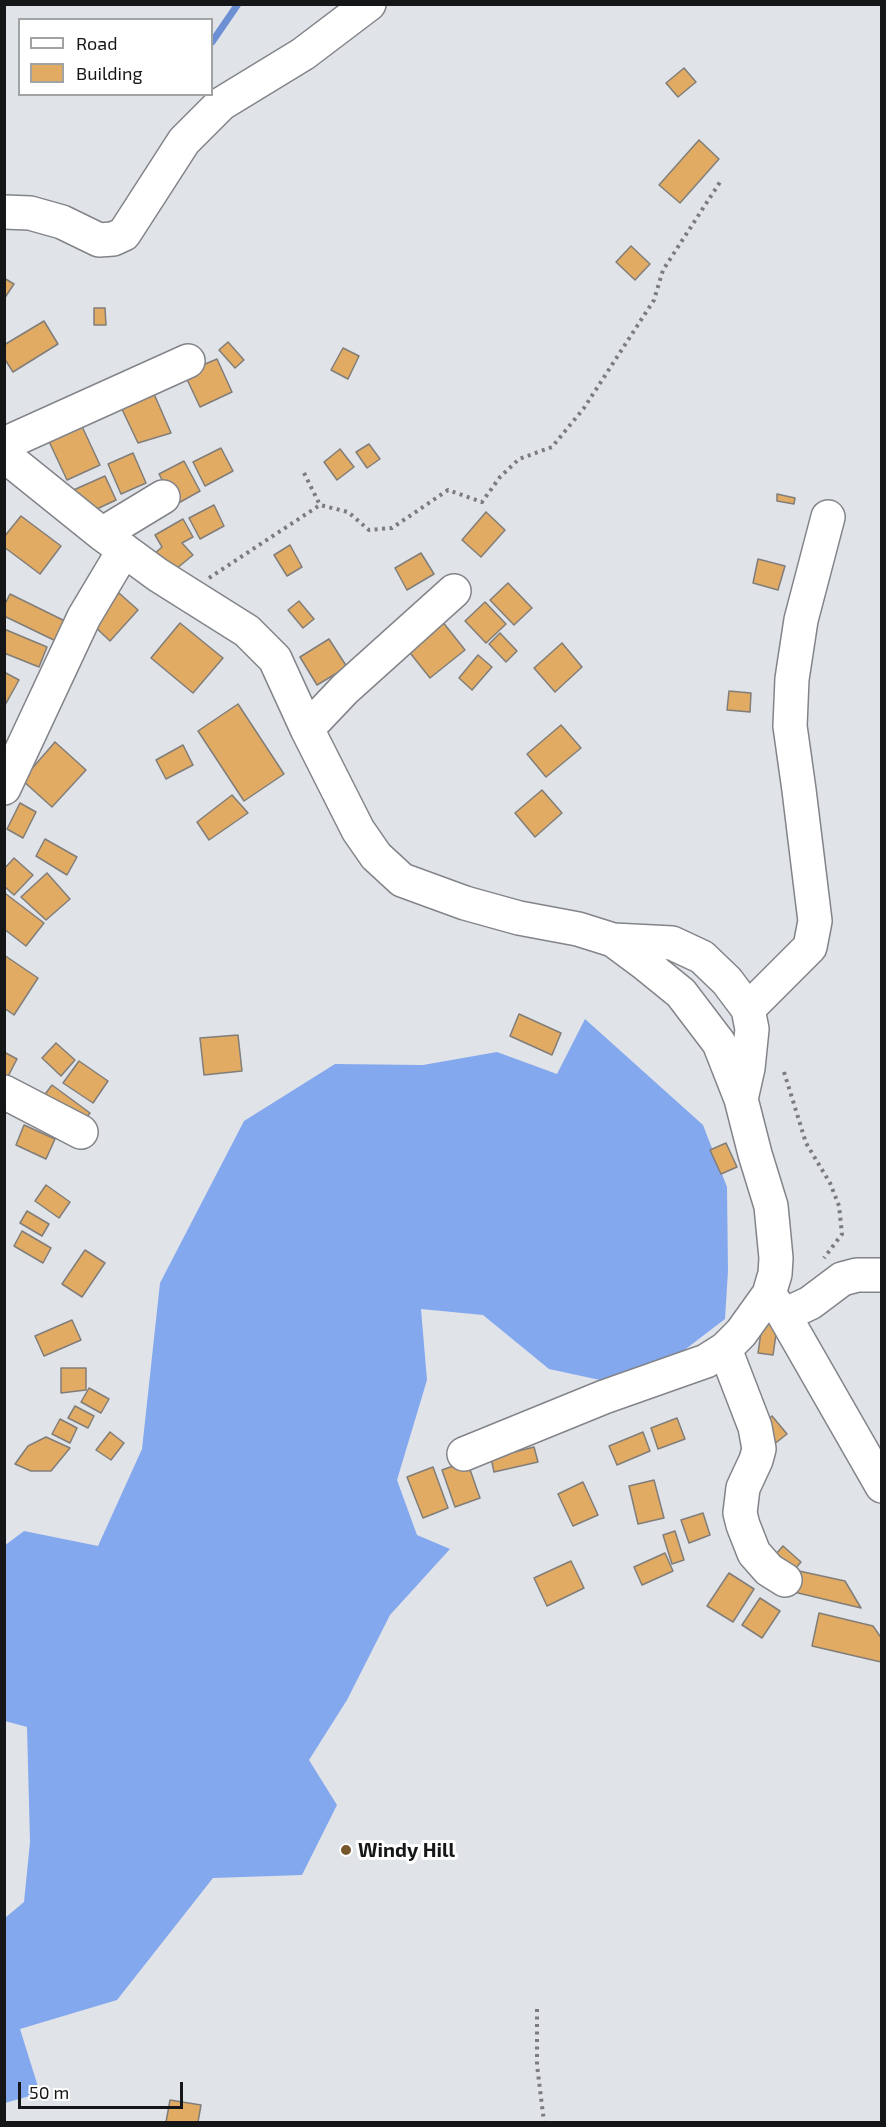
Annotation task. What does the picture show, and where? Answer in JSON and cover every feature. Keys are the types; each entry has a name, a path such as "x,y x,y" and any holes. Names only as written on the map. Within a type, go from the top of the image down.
{"street":[{"path":"4,212 30,213 62,222 99,240 124,234 184,141 221,104 303,54 369,4"},
{"path":"188,362 7,459 113,542 186,593 247,631 275,659 358,830 376,856 402,880 465,903 519,918 578,929 613,940 672,943 702,957 727,981 748,1009 752,1029 748,1068 741,1099"},
{"path":"4,788 84,617 113,542 163,497"},
{"path":"748,1009 810,947 815,921 790,726 792,679 801,620 828,518"},
{"path":"307,729 345,689 454,591"},
{"path":"613,940 681,993 718,1043 741,1099 771,1206 776,1258 777,1305 882,1485"},
{"path":"4,1092 81,1132"},
{"path":"464,1454 604,1397 688,1368 725,1349 741,1333 777,1305 810,1303 842,1279 857,1275 882,1275"},
{"path":"725,1349 755,1426 759,1449 740,1500 743,1525 754,1553 769,1570 785,1580"}],"path":[{"path":"186,593 320,505 348,512 369,530 392,528 448,490 482,502 500,477 519,459 552,447 584,408 654,300 663,270 722,179"},
{"path":"304,473 320,505"},
{"path":"784,1072 806,1143 830,1183 839,1206 842,1234 823,1259"},
{"path":"537,2009 537,2065 544,2122"}],"shaded area":[{"path":"585,1019 703,1125 727,1187 728,1271 725,1319 670,1361 623,1385 549,1369 483,1315 421,1309 427,1380 397,1480 417,1535 450,1549 390,1615 347,1700 309,1760 337,1805 302,1875 213,1878 117,2000 20,2029 40,2093 5,2103 5,1918 24,1902 30,1842 27,1727 5,1721 4,1546 24,1531 98,1546 142,1449 160,1283 244,1121 335,1064 423,1065 497,1052 557,1074"}],"building":[{"path":"684,68 696,82 678,97 666,83"},
{"path":"699,140 719,159 680,203 659,185"},
{"path":"631,246 650,264 635,280 616,262"},
{"path":"4,278 14,284 4,299"},
{"path":"94,308 105,308 106,325 94,325"},
{"path":"44,321 58,344 13,372 4,358 4,345"},
{"path":"228,342 244,360 235,368 219,350"},
{"path":"343,348 359,356 348,379 331,370"},
{"path":"217,359 232,392 200,407 184,373"},
{"path":"151,387 171,433 138,443 119,403"},
{"path":"79,420 100,465 67,480 46,435"},
{"path":"369,444 380,459 367,468 356,452"},
{"path":"221,448 233,471 205,486 193,462"},
{"path":"340,449 354,467 337,480 324,462"},
{"path":"133,453 146,483 121,494 108,464"},
{"path":"184,461 200,491 175,505 159,474"},
{"path":"105,476 116,500 84,515 69,492"},
{"path":"777,494 795,498 794,504 777,501"},
{"path":"214,505 224,526 200,539 189,518"},
{"path":"486,512 505,530 481,557 462,540"},
{"path":"21,516 61,546 40,574 4,547 4,537"},
{"path":"183,519 193,537 182,543 193,555 170,574 153,555 162,547 155,535"},
{"path":"290,545 302,567 287,576 274,555"},
{"path":"421,553 434,574 407,590 395,568"},
{"path":"758,559 785,566 778,590 753,583"},
{"path":"508,583 532,608 514,625 490,600"},
{"path":"119,593 138,610 110,641 91,623"},
{"path":"10,594 69,623 60,643 4,616 4,606"},
{"path":"299,601 314,619 303,628 288,610"},
{"path":"485,602 506,624 486,643 465,621"},
{"path":"438,616 465,650 430,678 403,644"},
{"path":"180,623 223,658 193,693 151,658"},
{"path":"4,629 47,647 39,667 4,653"},
{"path":"500,633 517,651 506,662 489,644"},
{"path":"329,639 347,667 317,685 300,657"},
{"path":"562,643 582,667 555,692 534,668"},
{"path":"478,655 492,667 472,690 459,678"},
{"path":"4,672 19,680 4,707"},
{"path":"729,691 751,693 750,712 727,710"},
{"path":"238,704 284,774 244,801 198,731"},
{"path":"561,725 581,748 546,777 527,754"},
{"path":"55,742 86,770 52,807 22,780"},
{"path":"183,745 193,765 166,779 156,760"},
{"path":"542,790 562,813 535,837 515,813"},
{"path":"232,795 248,813 209,840 197,822"},
{"path":"20,803 36,812 23,838 7,829"},
{"path":"45,839 77,857 67,875 36,856"},
{"path":"14,858 33,875 14,895 4,886 4,869"},
{"path":"47,873 70,899 46,920 21,897"},
{"path":"6,894 44,923 26,946 4,929 4,896"},
{"path":"4,955 38,978 14,1015 4,1008"},
{"path":"519,1014 561,1033 552,1055 510,1036"},
{"path":"238,1035 242,1071 204,1075 200,1038"},
{"path":"56,1043 75,1060 61,1076 42,1058"},
{"path":"4,1052 17,1059 4,1084"},
{"path":"79,1061 108,1081 93,1103 63,1083"},
{"path":"52,1085 90,1113 78,1129 40,1101"},
{"path":"24,1125 55,1139 46,1159 16,1145"},
{"path":"726,1143 737,1167 721,1174 710,1150"},
{"path":"46,1185 70,1202 59,1218 35,1201"},
{"path":"27,1211 49,1224 42,1236 20,1223"},
{"path":"22,1231 51,1248 43,1263 14,1246"},
{"path":"85,1250 105,1263 82,1297 62,1284"},
{"path":"764,1311 779,1314 773,1355 758,1353"},
{"path":"72,1320 81,1340 44,1356 35,1336"},
{"path":"61,1368 86,1368 86,1390 61,1393"},
{"path":"89,1388 109,1399 101,1413 81,1402"},
{"path":"75,1406 94,1416 88,1428 68,1418"},
{"path":"772,1416 787,1434 773,1445 758,1428"},
{"path":"677,1418 685,1439 658,1449 651,1428"},
{"path":"60,1419 77,1428 70,1443 52,1434"},
{"path":"110,1432 124,1443 111,1460 96,1450"},
{"path":"643,1432 650,1451 617,1465 609,1446"},
{"path":"46,1437 70,1448 51,1471 31,1471 15,1464 28,1446"},
{"path":"534,1447 538,1462 494,1472 491,1458"},
{"path":"467,1461 480,1498 455,1507 442,1470"},
{"path":"433,1467 448,1508 423,1518 407,1477"},
{"path":"654,1480 664,1518 638,1524 629,1486"},
{"path":"583,1482 598,1515 573,1526 558,1494"},
{"path":"703,1513 710,1535 689,1543 681,1520"},
{"path":"675,1531 684,1560 672,1564 663,1535"},
{"path":"783,1546 801,1562 787,1578 769,1562"},
{"path":"665,1553 673,1571 642,1585 634,1567"},
{"path":"571,1561 584,1588 547,1606 534,1578"},
{"path":"799,1571 845,1581 861,1608 794,1592"},
{"path":"729,1573 754,1589 733,1622 707,1606"},
{"path":"760,1598 780,1611 762,1638 742,1625"},
{"path":"819,1613 873,1626 882,1639 881,1662 812,1646"},
{"path":"170,2100 201,2105 198,2122 166,2122"}],"waterway":[{"path":"213,41 238,4"}],"place":[{"name":"Windy Hill","path":"346,1850"}]}
